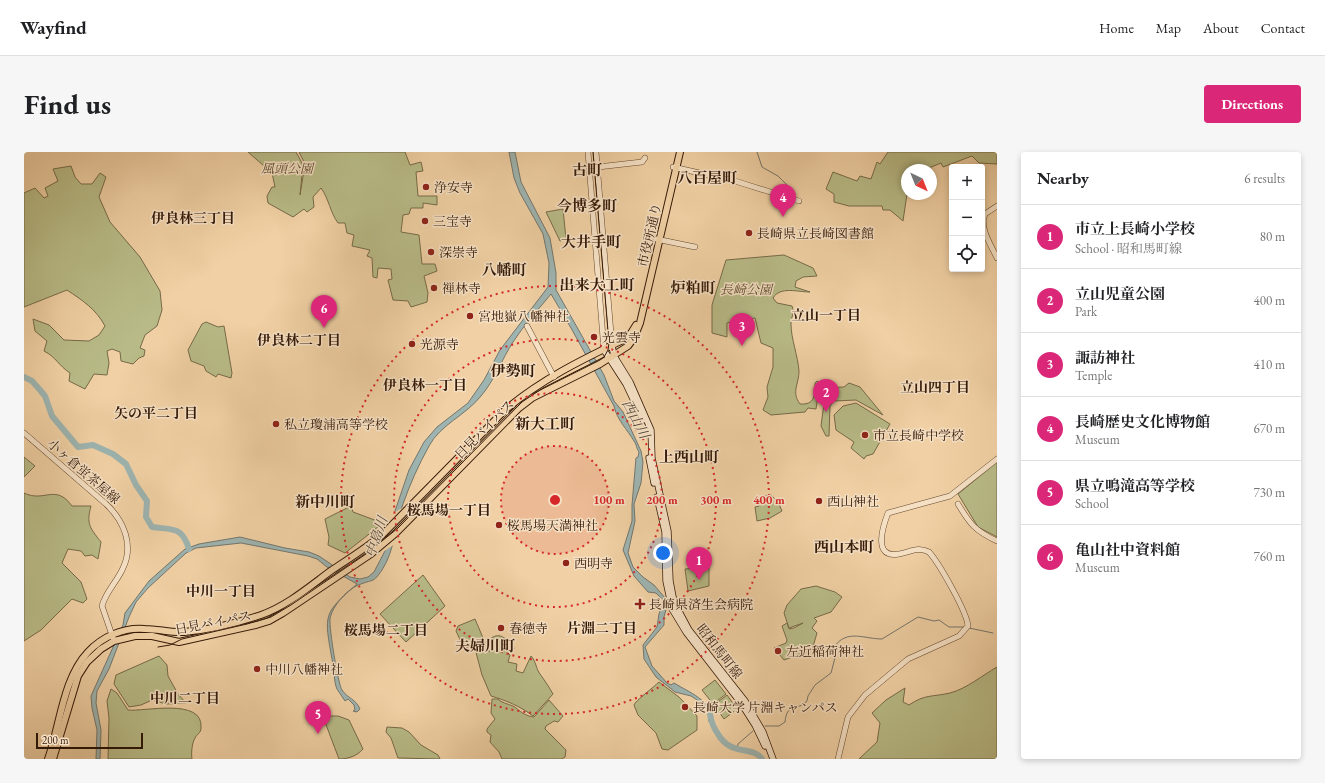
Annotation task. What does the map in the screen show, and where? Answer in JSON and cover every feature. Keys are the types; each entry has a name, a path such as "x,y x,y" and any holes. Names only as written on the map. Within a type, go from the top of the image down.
{"highway":[{"name":"市役所通り","path":"611,357 630,344 637,332 677,152"},
{"name":"市役所通り","path":"674,167 680,152"},
{"name":"市役所通り","path":"604,350 627,338 634,328 657,239"},
{"name":"日見バイパス","path":"53,759 72,677 78,665 94,646 143,628 178,632 195,630 262,614 285,603 364,550 384,534 503,412 527,392 604,350"},
{"name":"日見バイパス","path":"113,638 147,635 179,642 269,621 324,586 382,546 525,404 545,390 611,357"},
{"name":"日見バイパス","path":"48,759 65,710"}],"main road":[{"name":"昭和馬町線","path":"612,346 611,357 626,384 647,431 650,468 665,532 666,581 672,609 686,632 741,703 755,725 770,759"},
{"name":"昭和馬町線","path":"604,350 630,382 650,430 652,458 668,531 670,580 674,602 686,625 745,701 763,732 773,759"}],"street":[{"path":"588,152 604,350"},
{"path":"596,152 599,204 612,346"},
{"path":"589,168 642,162 644,158"},
{"path":"674,167 735,181 799,201"},
{"path":"592,204 599,204"},
{"path":"997,206 985,214 983,224 986,236 997,258"},
{"path":"594,239 602,240"},
{"path":"657,239 695,247"},
{"path":"526,326 554,377"},
{"name":"小ヶ倉蛍茶屋線","path":"24,434 106,504 122,524 126,537 127,556 123,568 108,592 102,606 113,638"},
{"path":"838,759 848,717 865,695 908,659 959,636 968,626 966,618 956,598 929,552 916,548 896,554 890,554 884,549 880,539 888,513 950,496 997,459"},
{"path":"958,504 973,527 983,535 997,540"},
{"path":"178,632 179,642"}],"green space":[{"name":"風頭公園","path":"248,152 296,152 303,165 300,195 305,164 299,152 405,152 410,165 421,162 423,171 416,172 418,196 437,196 437,205 423,203 423,208 411,208 409,214 403,215 401,232 419,235 422,264 435,264 437,271 424,276 428,293 427,302 411,307 408,301 393,300 388,280 392,279 391,269 378,268 377,278 373,277 372,258 367,256 370,250 352,246 354,235 347,233 345,223 338,223 321,188 313,197 314,207 307,212 304,209 293,217 268,203 267,196 272,187 275,187 272,173"},
{"path":"888,152 997,152 997,164 979,163 972,156 943,167 941,163 937,165 901,164 901,200 906,200 903,221 890,210 883,210 882,206 849,206 834,202 834,194 826,189 833,172 857,181 860,176 871,179 877,162 880,164"},
{"path":"71,166 75,177 81,184 92,184 100,173 106,177 99,197 110,222 140,257 160,291 162,310 157,326 145,335 140,348 145,350 144,356 139,358 133,364 121,361 120,352 112,349 107,351 109,363 107,375 94,374 85,389 69,381 70,373 52,356 44,351 47,341 35,331 33,319 49,325 64,340 89,341 99,335 105,326 101,320 88,305 67,290 24,307 24,193 35,188 44,198 48,196 45,188 58,181 53,169"},
{"path":"563,209 566,239 560,241 546,212"},
{"name":"長崎公園","path":"784,255 813,268 817,276 803,277 796,281 795,287 810,292 785,291 776,294 773,298 777,303 792,306 793,309 791,330 799,371 796,396 800,404 809,403 811,401 815,391 815,383 817,381 820,383 816,409 808,408 805,412 771,415 763,410 768,397 767,387 773,367 773,348 761,343 755,318 727,323 727,337 712,333 712,305 726,260"},
{"path":"206,322 218,327 224,326 232,373 231,378 218,374 216,377 206,371 204,366 191,361 188,350 202,324"},
{"path":"849,383 860,387 883,415 856,400 834,401 830,406 829,436 826,436 821,426 826,388 844,387"},
{"path":"856,403 890,424 873,454 866,456 864,459 851,448 854,442 836,430 834,415 843,406"},
{"path":"24,457 35,466 24,477"},
{"path":"997,462 997,537 978,527 958,494"},
{"path":"24,493 38,496 55,494 66,499 72,506 91,506 89,517 90,526 101,542 98,559 92,555 85,556 81,551 68,549 62,563 81,582 87,599 83,603 72,599 41,630 24,641"},
{"path":"771,495 778,502 782,511 770,518 757,521 755,507 759,506 760,497"},
{"path":"351,506 353,512 380,522 378,527 345,553 328,545 329,537 325,519"},
{"path":"709,567 709,586 688,591 685,569"},
{"path":"423,575 445,606 406,642 380,614"},
{"path":"816,586 835,592 842,597 831,612 814,618 817,621 812,628 817,633 812,650 784,660 774,648 786,643 787,640 782,626 787,623 789,629 803,623 789,628 784,613 787,605 801,589"},
{"path":"475,619 489,652 488,641 495,636 500,636 513,644 514,649 508,654 510,655 508,662 517,664 516,671 523,673 531,656 533,658 539,672 553,694 533,716 523,709 502,699 491,696 482,675 474,645 464,648 456,631 458,626"},
{"path":"159,656 167,665 168,676 178,694 186,703 166,704 152,700 141,705 129,707 114,684 116,675"},
{"path":"997,667 997,759 859,759 877,742 880,723 872,713 886,700 905,688 903,702 909,705 925,697 950,693 968,685"},
{"path":"715,680 726,694 713,704 702,690"},
{"path":"659,682 679,697 697,716 697,730 668,750 662,749 656,733 638,715 634,705"},
{"path":"111,689 117,693 128,710 171,708 193,712 199,718 201,728 193,743 192,759 108,759 109,718 107,701"},
{"path":"727,695 737,709 724,719 714,705"},
{"path":"492,699 498,699 524,714 534,717 549,700 563,716 558,722 554,721 546,726 545,729 566,750 565,757 562,759 502,759 499,752 490,742 491,735 487,732 487,729 495,719 491,713"},
{"path":"329,716 338,716 349,720 363,749 358,754 352,757 339,759 325,722"},
{"path":"387,727 402,728 409,732 421,745 438,755 440,759 398,758 391,738 386,732"}],"water":[{"path":"509,152 515,152 521,182 550,238 556,273 556,290 604,375 614,401 623,412 641,451 643,462 641,483 634,504 635,521 628,553 633,567 654,585 666,599 667,606 664,617 664,625 645,647 652,666 667,683 671,685 674,683 704,702 711,713 713,721 709,722 708,709 703,704 691,696 675,692 656,677 644,659 643,645 657,627 659,614 664,601 656,593 648,592 634,576 623,550 632,521 636,458 638,457 639,452 635,442 620,420 614,406 551,294 517,336 486,390 475,403 446,426 429,446 418,467 400,512 390,554 382,570 375,579 351,589 357,584 327,567 317,559 308,556 241,543 196,548 186,553 148,588 136,602 129,617 109,669 97,691 96,703 101,730 100,759 96,759 97,730 91,696 123,625 125,613 149,581 185,549 199,544 240,537 309,552 319,556 350,577 360,579 368,577 374,572 387,547 395,511 409,470 424,442 437,427 468,403 484,380 500,350 548,287 549,263 543,234 520,193 514,178"},
{"path":"337,603 330,619 336,667 340,686 344,693 354,701 360,709 357,712 353,711 355,710 354,705 348,699 345,701 335,683 327,623 329,616"}],"pier":[{"path":"404,507 395,544 383,552 393,513"}],"waterway":[{"path":"757,152 762,167 778,176 789,187"},
{"path":"24,377 32,381 45,396 52,416 78,447 93,445 113,454 126,464 136,485 147,501 146,517 152,527 176,530 183,536 189,549"},
{"path":"765,726 779,726 785,722 786,716 790,709 807,701 808,696 815,685 831,673 836,654 835,646 845,638 857,636 882,639 918,617 934,621 939,620 949,627 964,627"},
{"path":"969,628 993,633"},
{"name":"西山川","path":"710,714 714,727 723,741 729,746 753,752 762,759"},
{"path":"737,749 738,744 753,731"}],"tram line":[{"path":"158,647 170,645 182,639 271,617 291,605 366,554 398,528 522,402 543,388 604,357 608,350 609,343 593,152"}],"place":[{"name":"浄安寺","path":"426,187"},
{"name":"長崎歴史文化博物館","path":"783,217"},
{"name":"三宝寺","path":"425,221"},
{"name":"長崎県立長崎図書館","path":"749,233"},
{"name":"深崇寺","path":"431,252"},
{"name":"禅林寺","path":"434,288"},
{"name":"宮地嶽八幡神社","path":"470,316"},
{"name":"亀山社中資料館","path":"324,328"},
{"name":"光雲寺","path":"594,337"},
{"name":"光源寺","path":"412,344"},
{"name":"諏訪神社","path":"742,346"},
{"name":"立山児童公園","path":"826,412"},
{"name":"私立瓊浦高等学校","path":"276,424"},
{"name":"市立長崎中学校","path":"865,435"},
{"name":"西山神社","path":"819,501"},
{"name":"桜馬場天満神社","path":"499,525"},
{"name":"西明寺","path":"566,563"},
{"name":"市立上長崎小学校","path":"699,580"},
{"name":"長崎県済生会病院","path":"640,604"},
{"name":"春徳寺","path":"501,628"},
{"name":"左近稲荷神社","path":"778,651"},
{"name":"中川八幡神社","path":"257,669"},
{"name":"長崎大学 片淵キャンパス","path":"685,707"},
{"name":"県立鳴滝高等学校","path":"318,734"}],"district":[{"name":"古町","path":"587,170"},
{"name":"八百屋町","path":"707,178"},
{"name":"今博多町","path":"587,206"},
{"name":"伊良林三丁目","path":"193,218"},
{"name":"大井手町","path":"591,242"},
{"name":"八幡町","path":"504,270"},
{"name":"出来大工町","path":"597,285"},
{"name":"炉粕町","path":"693,288"},
{"name":"立山一丁目","path":"826,315"},
{"name":"伊良林二丁目","path":"299,340"},
{"name":"伊勢町","path":"513,371"},
{"name":"伊良林一丁目","path":"425,385"},
{"name":"立山四丁目","path":"935,387"},
{"name":"矢の平二丁目","path":"156,413"},
{"name":"新大工町","path":"545,424"},
{"name":"上西山町","path":"689,457"},
{"name":"新中川町","path":"325,502"},
{"name":"桜馬場一丁目","path":"449,510"},
{"name":"西山本町","path":"844,547"},
{"name":"中川一丁目","path":"221,591"},
{"name":"片淵二丁目","path":"602,628"},
{"name":"桜馬場二丁目","path":"386,630"},
{"name":"夫婦川町","path":"485,646"},
{"name":"中川二丁目","path":"185,698"}],"water label":[{"name":"中島川","path":"376,537"}]}
